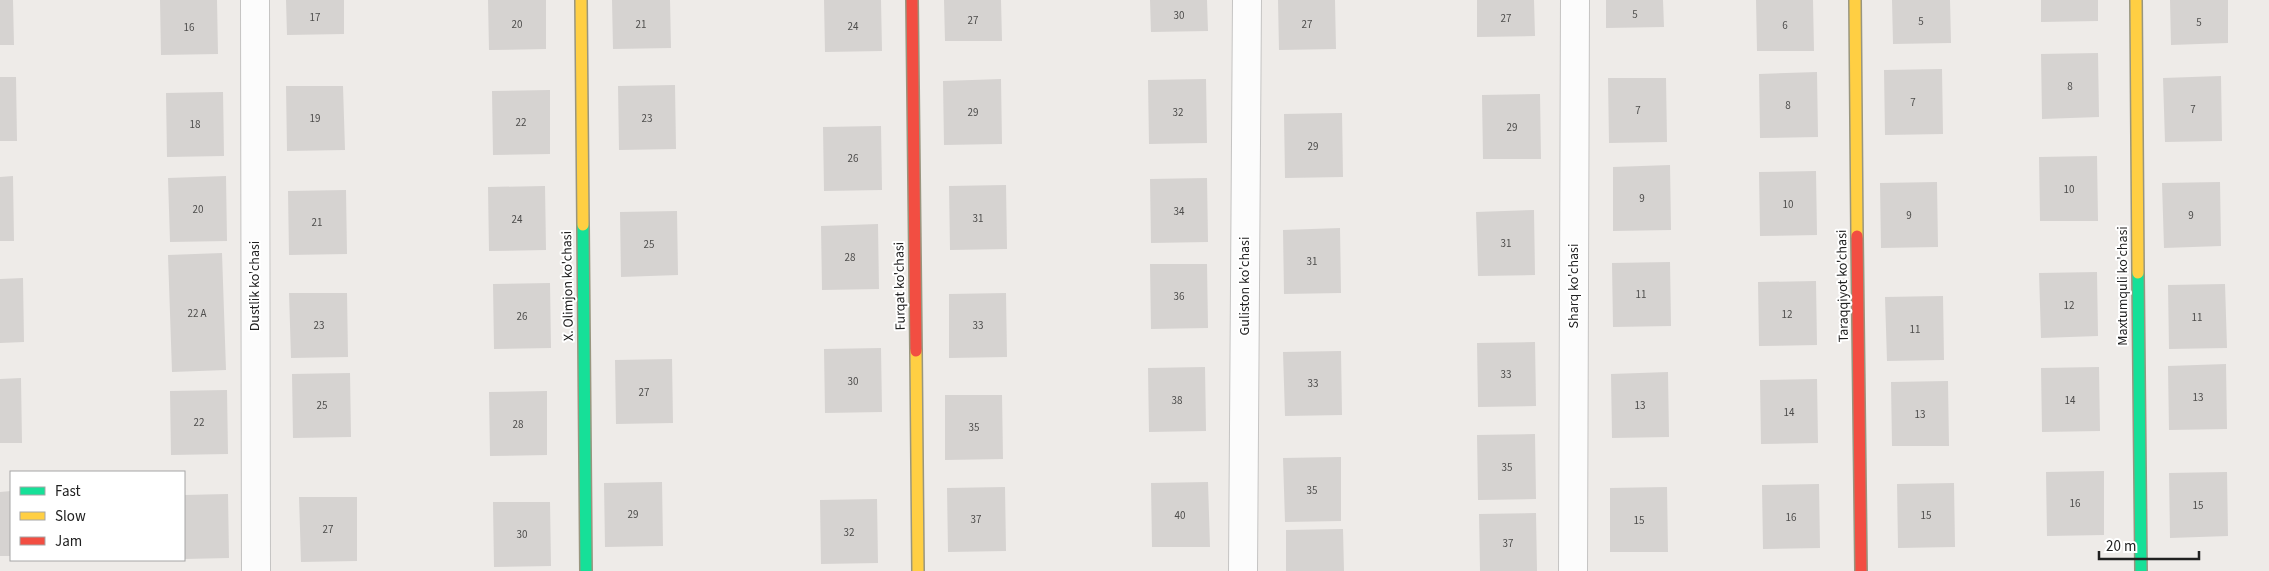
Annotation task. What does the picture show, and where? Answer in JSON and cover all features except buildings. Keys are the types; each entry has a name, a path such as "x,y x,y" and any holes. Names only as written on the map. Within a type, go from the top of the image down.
{"street":[{"name":"Dustlik ko'chasi","path":"255,0 256,571"},
{"name":"X. Olimjon ko'chasi","path":"581,0 586,571"},
{"name":"Furqat ko'chasi","path":"912,0 918,571"},
{"name":"Guliston ko'chasi","path":"1243,571 1247,0"},
{"name":"Sharq ko'chasi","path":"1573,571 1575,0"},
{"name":"Taraqqiyot ko'chasi","path":"1855,0 1861,571"},
{"name":"Maxtumquli ko'chasi","path":"2136,0 2141,571"}],"traffic: fast":[{"path":"583,225 586,571"},
{"path":"2138,273 2141,571"}],"traffic: slow":[{"path":"581,0 583,225"},
{"path":"1855,0 1857,236"},
{"path":"2136,0 2138,273"},
{"path":"916,351 918,571"}],"traffic: jam":[{"path":"912,0 916,351"},
{"path":"1857,236 1861,571"}]}
